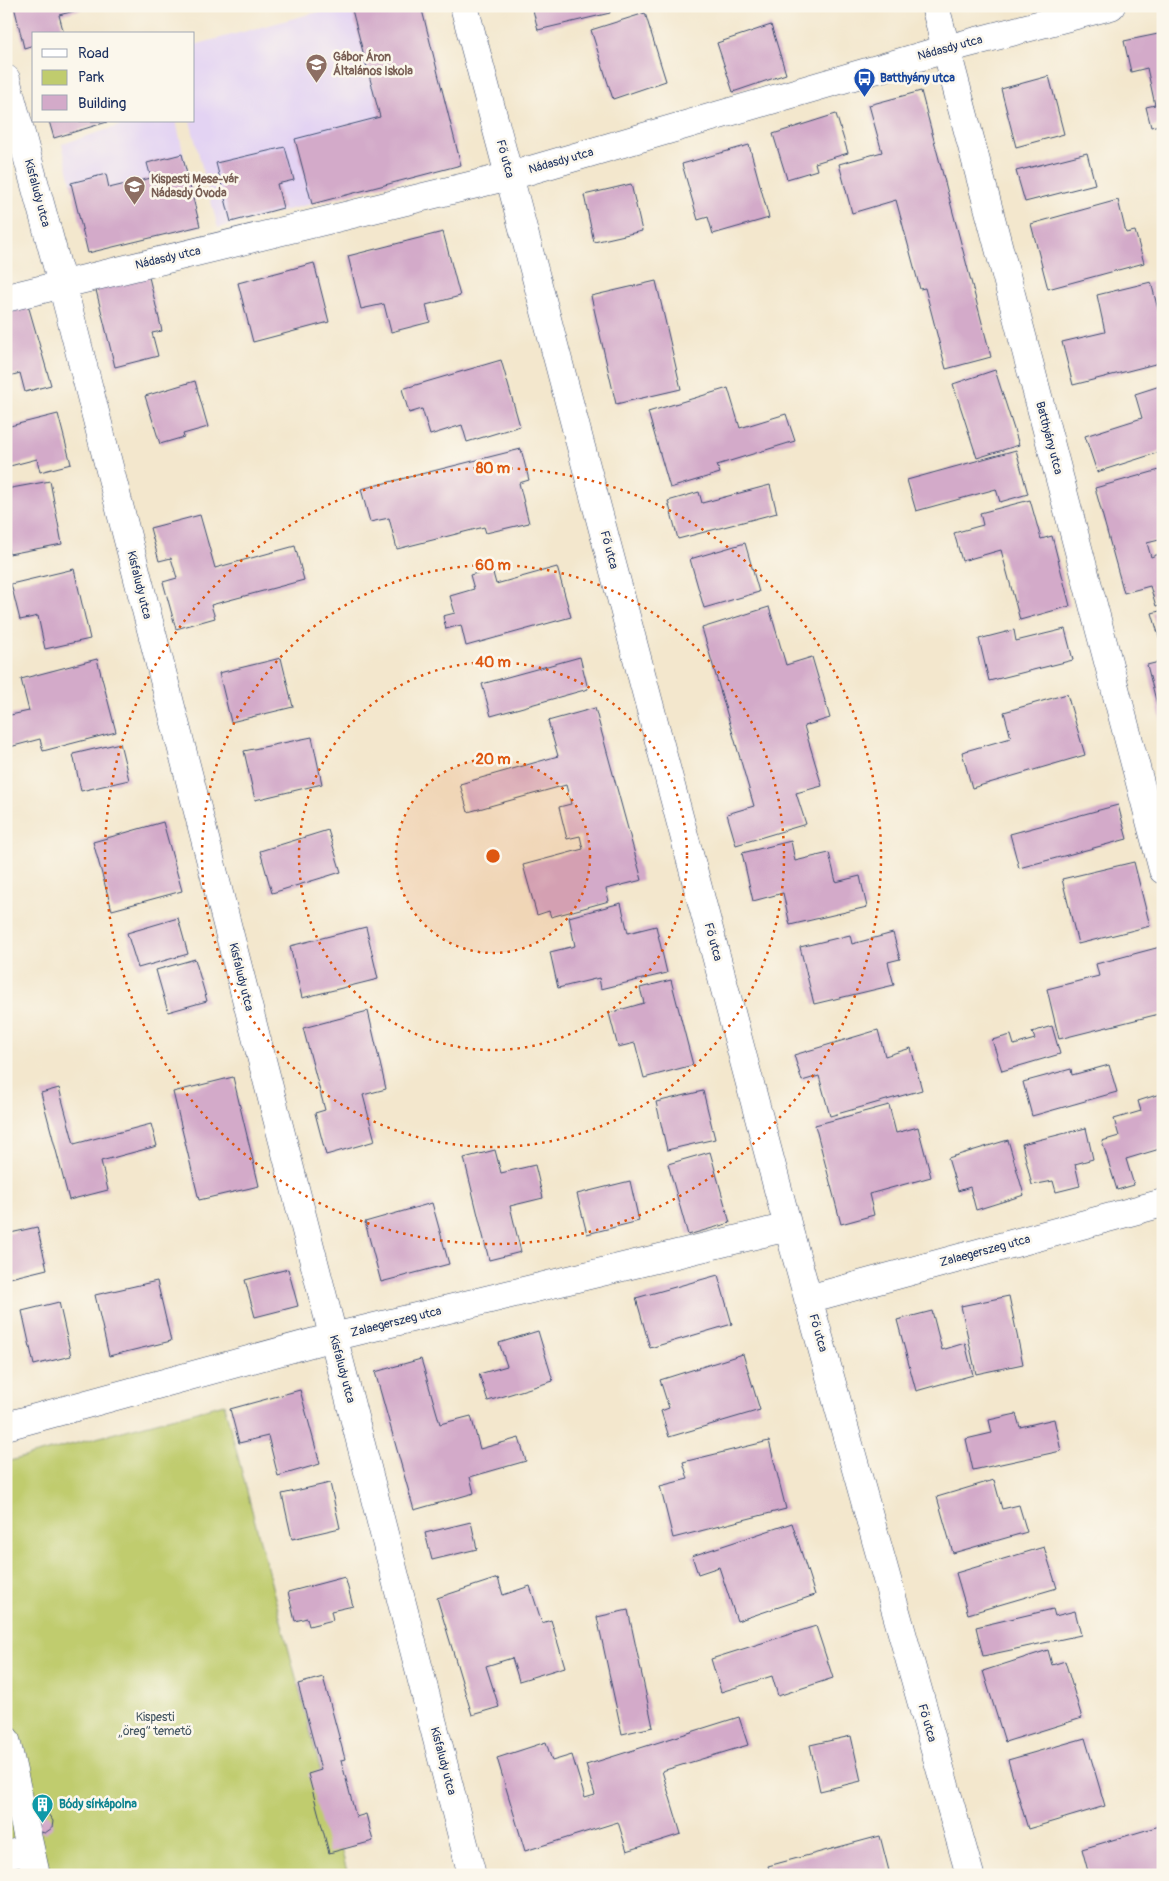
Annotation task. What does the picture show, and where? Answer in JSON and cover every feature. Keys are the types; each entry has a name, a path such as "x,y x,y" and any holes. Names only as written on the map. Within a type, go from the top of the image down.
{"street":[{"name":"Fő utca","path":"464,6 788,1227 970,1875"},
{"name":"Batthyány utca","path":"935,6 1163,870"},
{"name":"Nádasdy utca","path":"6,298 510,176 946,49 1111,6"},
{"name":"Kisfaludy utca","path":"6,79 62,284 472,1875"},
{"name":"Zalaegerszeg utca","path":"808,1299 1163,1203"},
{"name":"Zalaegerszeg utca","path":"6,1426 333,1337 788,1227"},
{"path":"6,1740 11,1786 24,1860"}],"shaded area":[{"name":"Gábor Áron Általános Iskola","path":"340,6 421,6 461,165 218,228 190,122 195,122 195,45"},
{"name":"Kispesti Mese-vár Nádasdy Óvoda","path":"131,122 176,122 200,226 88,253 62,144"}],"green space":[{"name":"Kispesti „öreg” temető","path":"224,1404 348,1875 6,1875 6,1462"}],"building":[{"path":"14,6 86,6 86,8 59,15 63,32 32,32 32,46 24,48"},
{"path":"351,6 421,6 461,165 312,204 295,139 380,117"},
{"path":"532,6 609,6 610,13 538,30"},
{"path":"645,13 666,81 613,99 591,30"},
{"path":"771,25 786,74 733,92 717,43"},
{"path":"1163,33 1163,124 1151,127 1146,107 1155,105 1147,68 1131,72 1124,41"},
{"path":"1049,76 1064,134 1016,147 1001,89"},
{"path":"921,91 991,357 946,369 925,288 920,289 896,200 852,213 839,164 882,152 869,105"},
{"path":"836,114 848,153 815,163 817,170 787,179 773,134"},
{"path":"49,122 107,122 54,138"},
{"path":"749,145 769,218 713,234 708,217 698,220 682,164"},
{"path":"285,147 294,180 277,184 283,208 231,222 216,163"},
{"path":"1087,153 1095,184 1025,202 1016,171"},
{"path":"182,154 200,226 88,253 71,183 106,174 109,188 151,178 147,163"},
{"path":"631,184 642,231 594,242 584,195"},
{"path":"1118,200 1126,233 1135,231 1144,263 1048,289 1031,224"},
{"path":"443,232 460,296 426,305 430,322 391,332 384,304 361,309 348,256"},
{"path":"314,263 329,322 253,342 238,283"},
{"path":"148,273 162,331 152,333 158,356 115,367 95,286"},
{"path":"656,281 681,389 616,404 591,296"},
{"path":"1151,282 1163,329 1163,362 1073,385 1062,342 1105,332 1097,295"},
{"path":"28,305 51,385 25,392 20,373 6,377 6,312"},
{"path":"501,360 520,426 467,442 462,425 430,435 422,409 409,413 402,389"},
{"path":"995,370 1019,445 977,458 953,384"},
{"path":"195,381 208,427 183,434 184,437 160,444 145,396"},
{"path":"1163,385 1163,451 1097,472 1085,436 1142,418 1135,394"},
{"path":"728,388 740,428 786,414 795,441 717,465 720,473 670,488 648,412"},
{"path":"58,414 71,464 40,472 37,459 6,467 6,427"},
{"path":"521,449 529,480 519,483 529,523 486,533 484,527 397,549 389,518 370,522 361,489"},
{"path":"1016,450 1028,494 1000,502 996,489 916,511 907,480"},
{"path":"1163,469 1163,539 1147,543 1151,557 1161,553 1163,559 1163,604 1156,606 1150,586 1124,593 1095,488"},
{"path":"50,481 62,544 9,554 6,541 6,489"},
{"path":"770,485 777,513 678,539 668,501 699,492 702,503"},
{"path":"1030,500 1041,539 1052,536 1070,606 1020,620 1001,550 962,561 954,533 983,525 980,513"},
{"path":"200,515 215,568 295,546 304,580 211,605 215,618 176,629 163,582 177,578 171,558 159,561 150,528"},
{"path":"745,543 759,592 704,608 690,559"},
{"path":"557,567 571,617 466,646 461,625 446,629 443,616 455,613 450,596 474,589 470,575 492,569 496,584"},
{"path":"74,569 90,639 45,649 38,616 20,620 11,584"},
{"path":"769,607 786,665 812,657 830,718 804,726 822,786 796,793 806,824 736,845 727,814 754,806 702,628"},
{"path":"1163,610 1163,639 1160,640 1152,613"},
{"path":"1065,629 1073,660 989,681 979,639 1014,630 1016,641"},
{"path":"580,657 588,689 491,716 482,684"},
{"path":"281,658 293,707 231,722 219,673"},
{"path":"97,659 116,732 43,751 40,739 6,748 6,716 29,711 21,679"},
{"path":"1163,661 1163,724 1162,724 1147,665"},
{"path":"1067,694 1085,755 972,788 962,752 1011,738 1004,712"},
{"path":"595,708 642,880 606,889 609,901 551,917 549,911 537,915 523,865 583,849 580,836 567,839 559,807 571,804 566,785 468,812 460,784 558,756 548,721"},
{"path":"312,737 322,784 255,800 244,751"},
{"path":"120,743 129,780 81,791 73,754"},
{"path":"1118,805 1127,839 1019,868 1010,834"},
{"path":"163,822 182,891 112,910 93,842"},
{"path":"328,830 341,872 272,893 260,851"},
{"path":"791,841 795,861 829,853 836,882 860,876 867,907 790,925 783,893 753,901 742,853"},
{"path":"1134,862 1150,926 1078,944 1062,879"},
{"path":"621,903 628,933 656,926 667,973 601,989 599,978 558,988 550,952 575,946 569,917"},
{"path":"178,918 188,954 138,968 127,933"},
{"path":"366,927 378,979 302,998 290,946"},
{"path":"893,933 900,959 888,962 894,985 814,1004 800,947 850,935 852,944"},
{"path":"1160,947 1163,958 1163,1013 1059,1039 1047,989 1099,976 1096,964"},
{"path":"195,959 207,1001 168,1012 156,970"},
{"path":"671,980 693,1065 644,1078 635,1043 618,1047 609,1013 644,1003 640,988"},
{"path":"368,1011 386,1089 363,1095 375,1141 326,1155 315,1113 325,1110 303,1028"},
{"path":"1052,1026 1060,1054 1002,1071 992,1040 1011,1035 1014,1045 1035,1039 1032,1032"},
{"path":"878,1030 885,1056 911,1048 922,1090 830,1116 819,1076 802,1081 794,1055"},
{"path":"1109,1065 1117,1092 1032,1116 1023,1082 1071,1069 1072,1075"},
{"path":"233,1077 259,1186 199,1200 173,1092"},
{"path":"59,1088 74,1144 151,1124 157,1146 101,1161 108,1190 69,1200 41,1093"},
{"path":"703,1091 715,1139 667,1150 656,1102"},
{"path":"1163,1093 1163,1148 1126,1159 1134,1185 1117,1190 1102,1141 1119,1136 1114,1119 1141,1111 1138,1101"},
{"path":"889,1105 896,1133 918,1127 931,1177 869,1194 874,1215 841,1224 815,1125"},
{"path":"1086,1128 1093,1159 1075,1164 1080,1186 1056,1192 1053,1181 1032,1185 1022,1144"},
{"path":"1008,1140 1024,1195 976,1210 970,1187 958,1191 948,1158"},
{"path":"495,1150 501,1173 535,1165 543,1198 510,1206 521,1252 489,1260 464,1158"},
{"path":"710,1152 730,1223 688,1235 668,1164"},
{"path":"630,1181 639,1221 587,1234 577,1194"},
{"path":"432,1203 449,1264 381,1282 365,1222"},
{"path":"37,1227 47,1269 6,1279 6,1234"},
{"path":"288,1269 298,1306 255,1317 245,1280"},
{"path":"718,1275 732,1324 650,1348 636,1298"},
{"path":"157,1281 171,1341 109,1356 95,1295"},
{"path":"1009,1296 1023,1364 976,1374 961,1306"},
{"path":"59,1302 71,1356 34,1365 22,1311"},
{"path":"932,1311 942,1350 965,1343 973,1375 916,1391 897,1320"},
{"path":"538,1331 553,1381 488,1401 479,1374 507,1366 499,1343"},
{"path":"743,1354 760,1410 669,1437 661,1411 669,1408 660,1380"},
{"path":"421,1359 440,1424 471,1416 480,1449 519,1438 526,1461 470,1477 474,1493 414,1510 375,1372"},
{"path":"300,1390 320,1464 278,1476 268,1436 239,1443 230,1409"},
{"path":"1016,1414 1020,1427 1054,1419 1061,1451 973,1470 966,1439 992,1433 989,1420"},
{"path":"769,1441 786,1509 673,1538 660,1486 688,1479 683,1462"},
{"path":"994,1480 1002,1509 1019,1505 1027,1532 953,1553 937,1497"},
{"path":"330,1483 340,1528 292,1539 282,1494"},
{"path":"471,1522 477,1549 432,1560 425,1533"},
{"path":"792,1523 815,1595 737,1621 719,1567 698,1574 692,1556"},
{"path":"1044,1547 1057,1588 968,1614 956,1573"},
{"path":"345,1577 353,1606 331,1611 333,1620 309,1626 307,1618 295,1621 288,1592"},
{"path":"498,1578 503,1595 530,1586 542,1623 551,1620 565,1667 519,1681 512,1658 486,1666 499,1707 472,1715 437,1598"},
{"path":"1053,1609 1055,1616 1075,1611 1081,1635 983,1656 976,1627"},
{"path":"628,1610 653,1727 622,1734 597,1617"},
{"path":"816,1626 833,1678 778,1696 772,1676 721,1692 711,1659"},
{"path":"1048,1650 1052,1665 1065,1661 1082,1718 1005,1742 983,1671"},
{"path":"323,1677 345,1759 341,1760 356,1817 366,1814 373,1841 329,1853 308,1774 321,1770 298,1684"},
{"path":"739,1717 748,1745 662,1771 681,1834 627,1851 618,1822 525,1851 497,1758 546,1742 552,1761 572,1755 585,1798 595,1795 586,1765"},
{"path":"851,1736 861,1781 820,1791 810,1745"},
{"path":"1085,1738 1105,1806 1028,1829 1008,1760"},
{"name":"Bódy sírkápolna","path":"41,1812 48,1814 53,1821 52,1828 45,1833 37,1831 34,1817"},
{"path":"1163,1825 1163,1875 1089,1875 1082,1849"},
{"path":"880,1836 889,1871 874,1875 771,1875 768,1866"}],"place":[{"name":"Gábor Áron Általános Iskola","path":"317,83"},
{"name":"Batthyány utca","path":"864,97"},
{"name":"Kispesti Mese-vár Nádasdy Óvoda","path":"135,205"},
{"name":"Bódy sírkápolna","path":"43,1823"}]}
